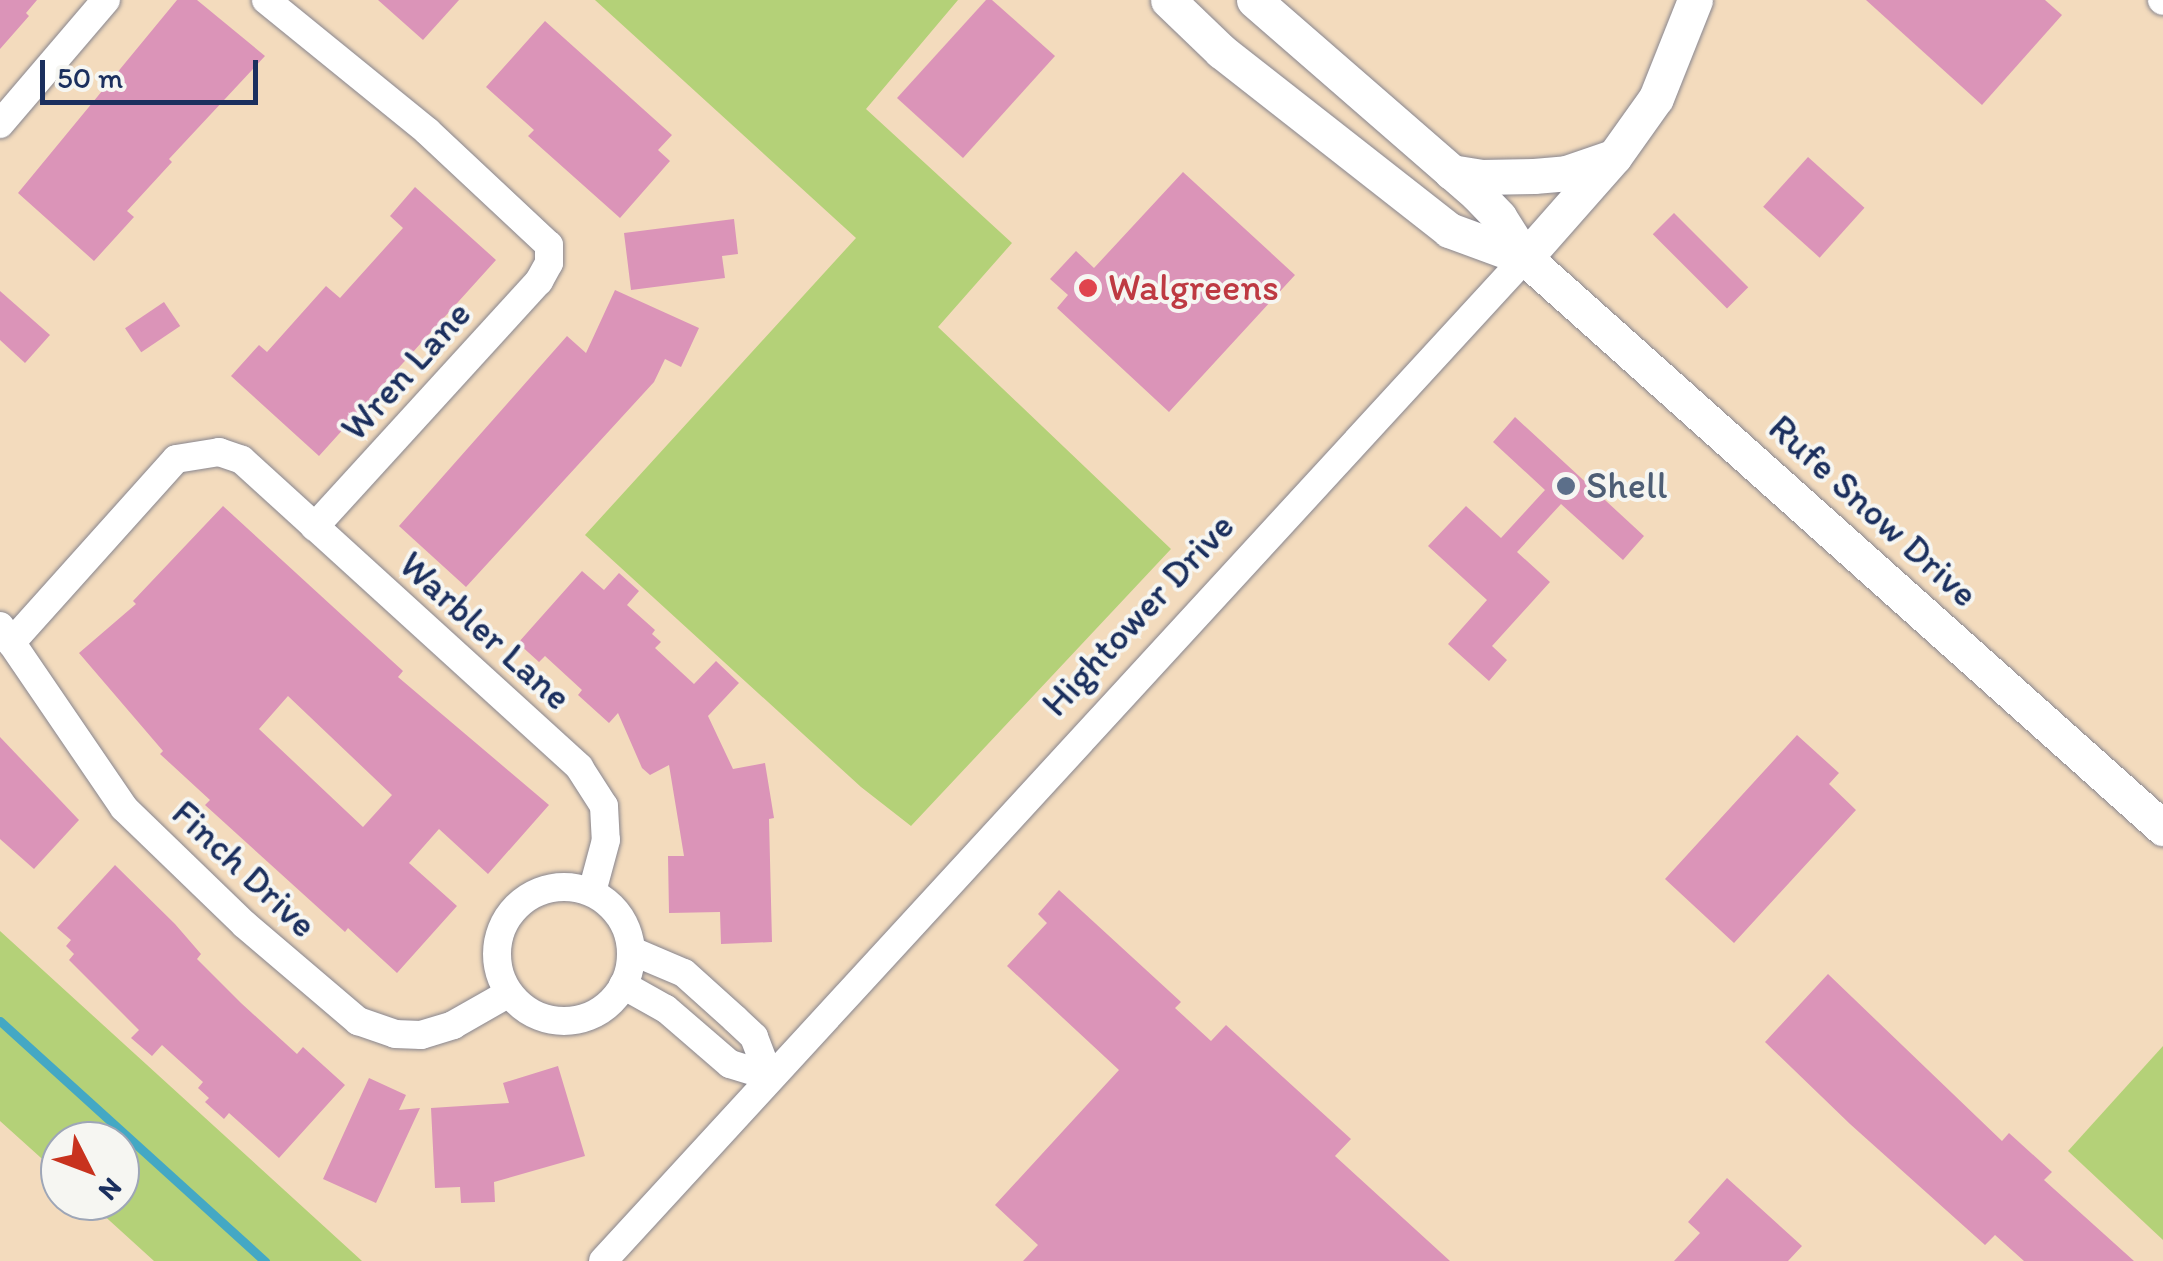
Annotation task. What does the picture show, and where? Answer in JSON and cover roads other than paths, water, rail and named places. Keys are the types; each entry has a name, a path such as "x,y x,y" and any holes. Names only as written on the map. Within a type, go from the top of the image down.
{"main road":[{"name":"Rufe Snow Drive","path":"1168,0 1222,51 1449,230 1525,258"},
{"name":"Rufe Snow Drive","path":"1254,0 1499,217 1525,258 2163,828"},
{"name":"Hightower Drive","path":"1525,258 1614,157 1656,98 1696,0"},
{"path":"1451,172 1481,177 1534,176 1566,173 1614,157"}],"street":[{"path":"0,124 106,0"},
{"name":"Wren Lane","path":"266,0 428,131 549,245 550,263 539,280 314,526"},
{"name":"Hightower Drive","path":"602,1261 1525,258"},
{"name":"Warbler Lane","path":"5,634 176,459 220,452 242,460 579,767 604,806 606,840 592,892"},
{"name":"Finch Drive","path":"5,634 124,808 244,924 358,1022 394,1034 421,1035 453,1026 509,993"},
{"path":"568,886 592,892 619,916 632,950 622,985 612,1001 593,1015 570,1021 547,1019 526,1010 509,993 499,970 498,945 505,922 521,902 543,890 568,886"},
{"path":"632,950 684,974 754,1037 769,1076"},
{"path":"622,985 666,1008 730,1064 769,1076"}],"waterway":[{"path":"0,1021 265,1261"}],"place":[{"name":"Walgreens","path":"1088,288"},
{"name":"Shell","path":"1566,486"}]}
